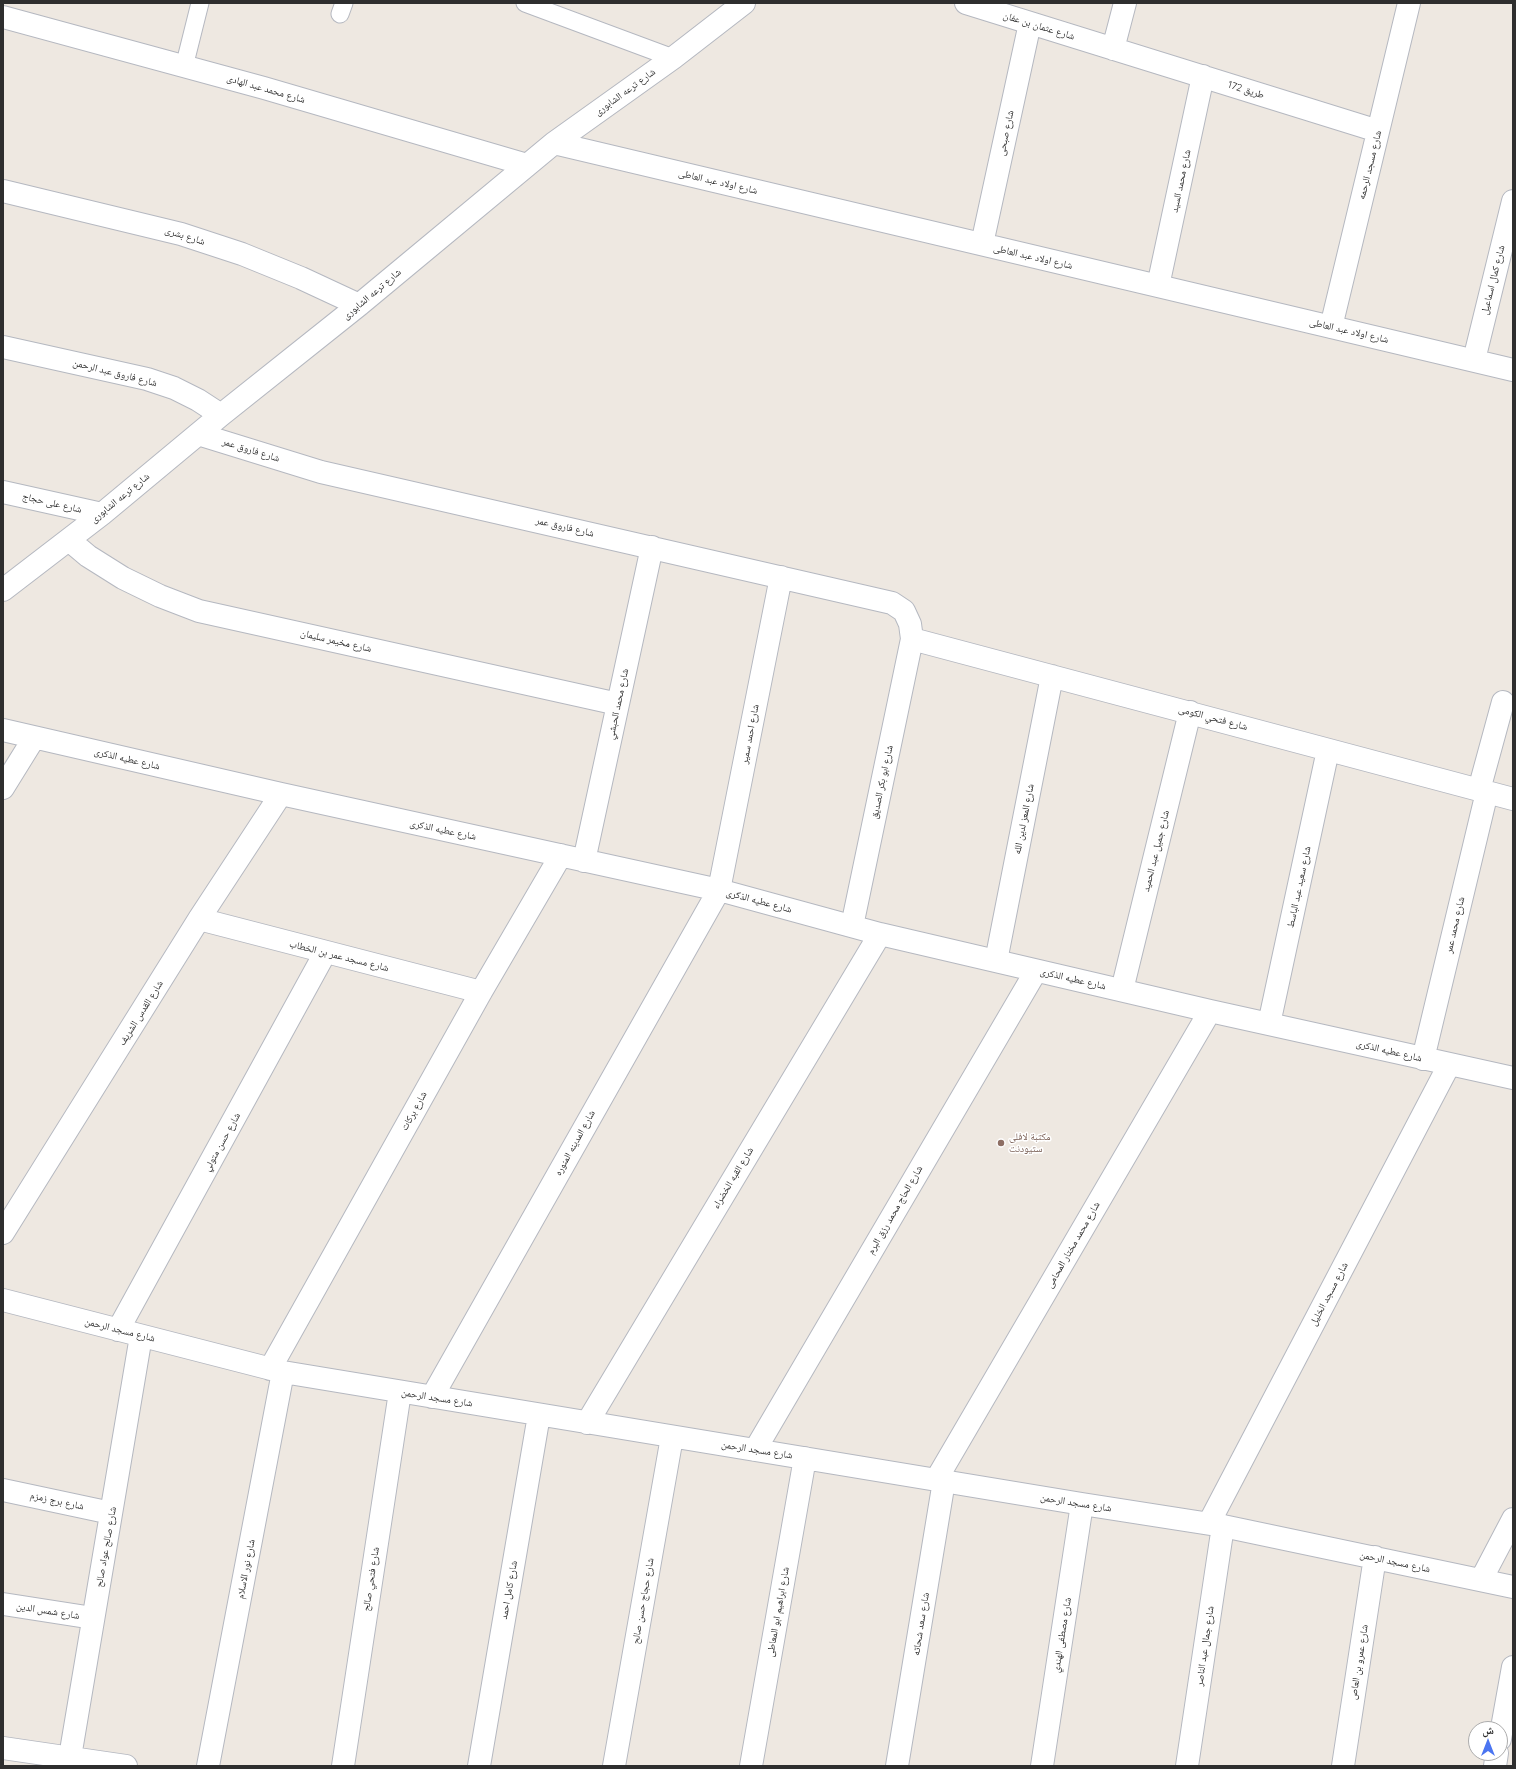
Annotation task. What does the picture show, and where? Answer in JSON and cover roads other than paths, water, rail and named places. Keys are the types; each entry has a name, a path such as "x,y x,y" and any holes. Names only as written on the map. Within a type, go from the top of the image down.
{"street":[{"name":"شارع ترعه الشابورى","path":"3,590 102,514 221,415 359,305 527,164 673,58 744,3"},
{"name":"شارع عثمان بن عفان","path":"966,3 1113,49"},
{"path":"1113,49 1125,3"},
{"name":"شارع مسجد الرحمه","path":"1331,327 1409,3"},
{"name":"شارع محمد عبد الهادى","path":"3,17 264,88 527,164"},
{"name":"شارع صبحى","path":"982,244 1030,23"},
{"name":"طريق 172","path":"1113,49 1378,131"},
{"name":"شارع محمد السيد","path":"1158,286 1203,76"},
{"name":"شارع اولاد عبد العاطى","path":"554,143 1513,370"},
{"name":"شارع بشرى","path":"3,191 181,234 242,254 301,278 359,305"},
{"name":"شارع كمال اسماعيل","path":"1474,360 1513,201"},
{"name":"شارع فاروق عبد الرحمن","path":"3,347 147,379 174,388 198,400 221,415"},
{"name":"شارع فاروق عمر","path":"198,434 321,472 892,603 904,611 910,624 912,639"},
{"name":"شارع على حجاج","path":"3,492 102,514"},
{"name":"شارع مخيمر سليمان","path":"69,540 88,556 123,578 160,596 199,610 618,704"},
{"name":"شارع محمد الحبشي","path":"584,861 652,547"},
{"name":"شارع احمد سمير","path":"719,890 781,577"},
{"name":"شارع فتحي الكومى","path":"912,639 1513,799"},
{"name":"شارع ابو بكر الصديق","path":"852,926 912,639"},
{"name":"شارع المعز لدين الله","path":"996,961 1052,676"},
{"name":"شارع محمد عمر","path":"1423,1059 1503,702"},
{"name":"شارع جميل عبد الحميد","path":"1122,990 1190,712"},
{"name":"شارع عطيه الذكرى","path":"3,730 280,794 719,890 880,934 1036,971 1449,1065 1513,1078"},
{"path":"3,788 34,738"},
{"name":"شارع سعيد عبد الباسط","path":"1269,1024 1328,750"},
{"name":"شارع القدس الشريف","path":"3,1233 199,919 280,794"},
{"name":"شارع بركات","path":"276,1370 480,992 561,855"},
{"name":"شارع المدينه المنوره","path":"432,1397 719,890"},
{"name":"شارع مسجد عمر بن الخطاب","path":"199,919 325,953 480,992"},
{"name":"شارع القبه الخضراء","path":"587,1423 880,934"},
{"name":"شارع حسن متولي","path":"118,1330 325,953"},
{"name":"شارع الحاج محمد رزق البرم","path":"755,1450 1036,971"},
{"name":"شارع محمد مختار المحامى","path":"940,1481 1210,1011"},
{"name":"شارع مسجد الخليل","path":"1216,1524 1449,1065"},
{"name":"شارع مسجد الرحمن","path":"3,1300 276,1370 400,1392 940,1481 1216,1524 1513,1587"},
{"name":"شارع صالح عواد صالح","path":"70,1757 141,1336"},
{"name":"شارع نور الاسلام","path":"208,1766 276,1370"},
{"name":"شارع فتحي صالح","path":"343,1766 400,1392"},
{"name":"شارع كامل احمد","path":"479,1766 539,1415"},
{"name":"شارع حجاج حسن صالح","path":"614,1766 672,1437"},
{"name":"شارع ابراهيم ابو المعاطى","path":"751,1766 805,1458"},
{"name":"شارع سعد شحاته","path":"897,1766 940,1481"},
{"name":"شارع برج زمزم","path":"3,1490 111,1512"},
{"name":"شارع مصطفى الهندي","path":"1042,1766 1082,1504"},
{"path":"1481,1580 1513,1518"},
{"name":"شارع جمال عبد الناصر","path":"1187,1766 1216,1524"},
{"name":"شارع عمرو بن العاص","path":"1343,1766 1375,1558"},
{"name":"شارع شمس الدين","path":"3,1604 93,1618"},
{"path":"1503,1721 1513,1667"},
{"path":"3,1748 126,1766"}],"lane":[{"path":"184,67 200,3"},
{"path":"525,3 673,58"}],"place":[{"name":"مكتبة لافلى ستيودنت","path":"1001,1143"}]}
